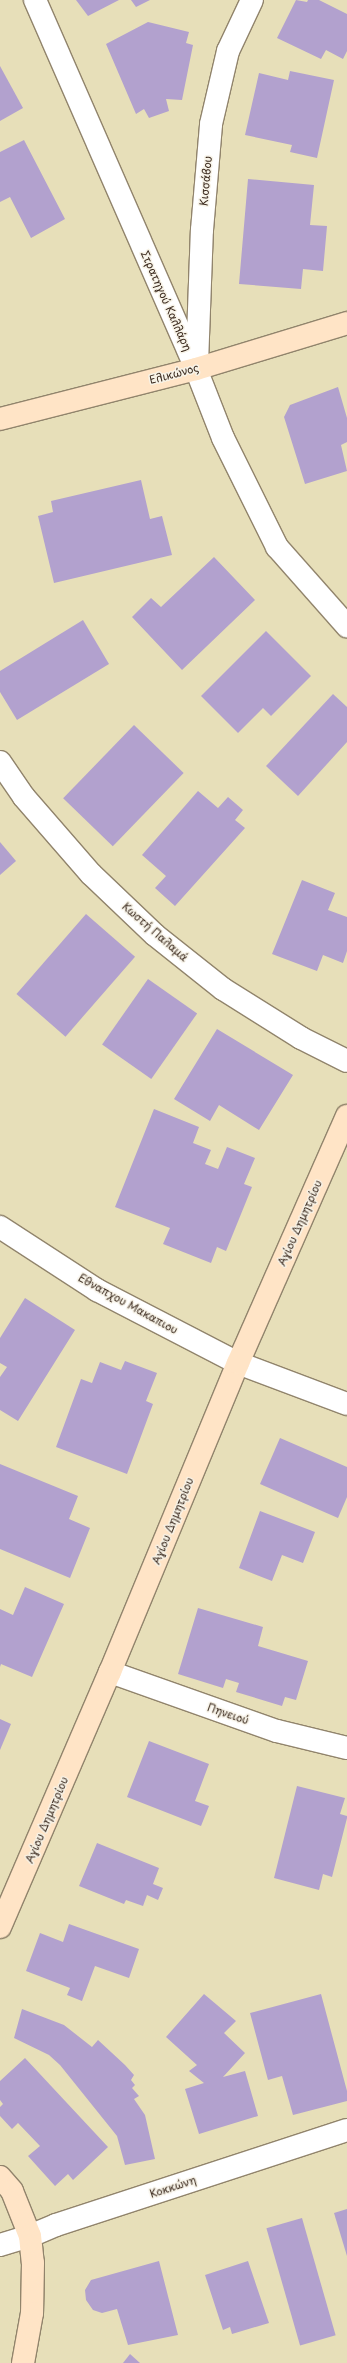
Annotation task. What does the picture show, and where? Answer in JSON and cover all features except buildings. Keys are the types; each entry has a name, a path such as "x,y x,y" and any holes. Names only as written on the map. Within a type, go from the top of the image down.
{"street":[{"name":"Στρατηγού Καλλάρη","path":"35,0 196,369 223,438 277,547 347,626"},
{"name":"Κισσάβου","path":"196,369 202,230 211,124 228,51 252,0"},
{"name":"Ελικώνος","path":"0,419 196,369 347,323"},
{"name":"Κωστή Παλαμά","path":"0,762 24,797 91,874 156,935 223,988 301,1038 347,1061"},
{"name":"Αγίου Δημητρίου","path":"0,1927 110,1672 238,1363 347,1116"},
{"name":"Εθναπχου Μακαπιου","path":"0,1226 98,1290 238,1363 347,1404"},
{"name":"Πηνειού","path":"110,1672 277,1731 347,1748"},
{"name":"Κοκκώνη","path":"0,2245 347,2130"},
{"path":"0,2177 12,2191 30,2236 33,2263 32,2313 23,2363"}]}
